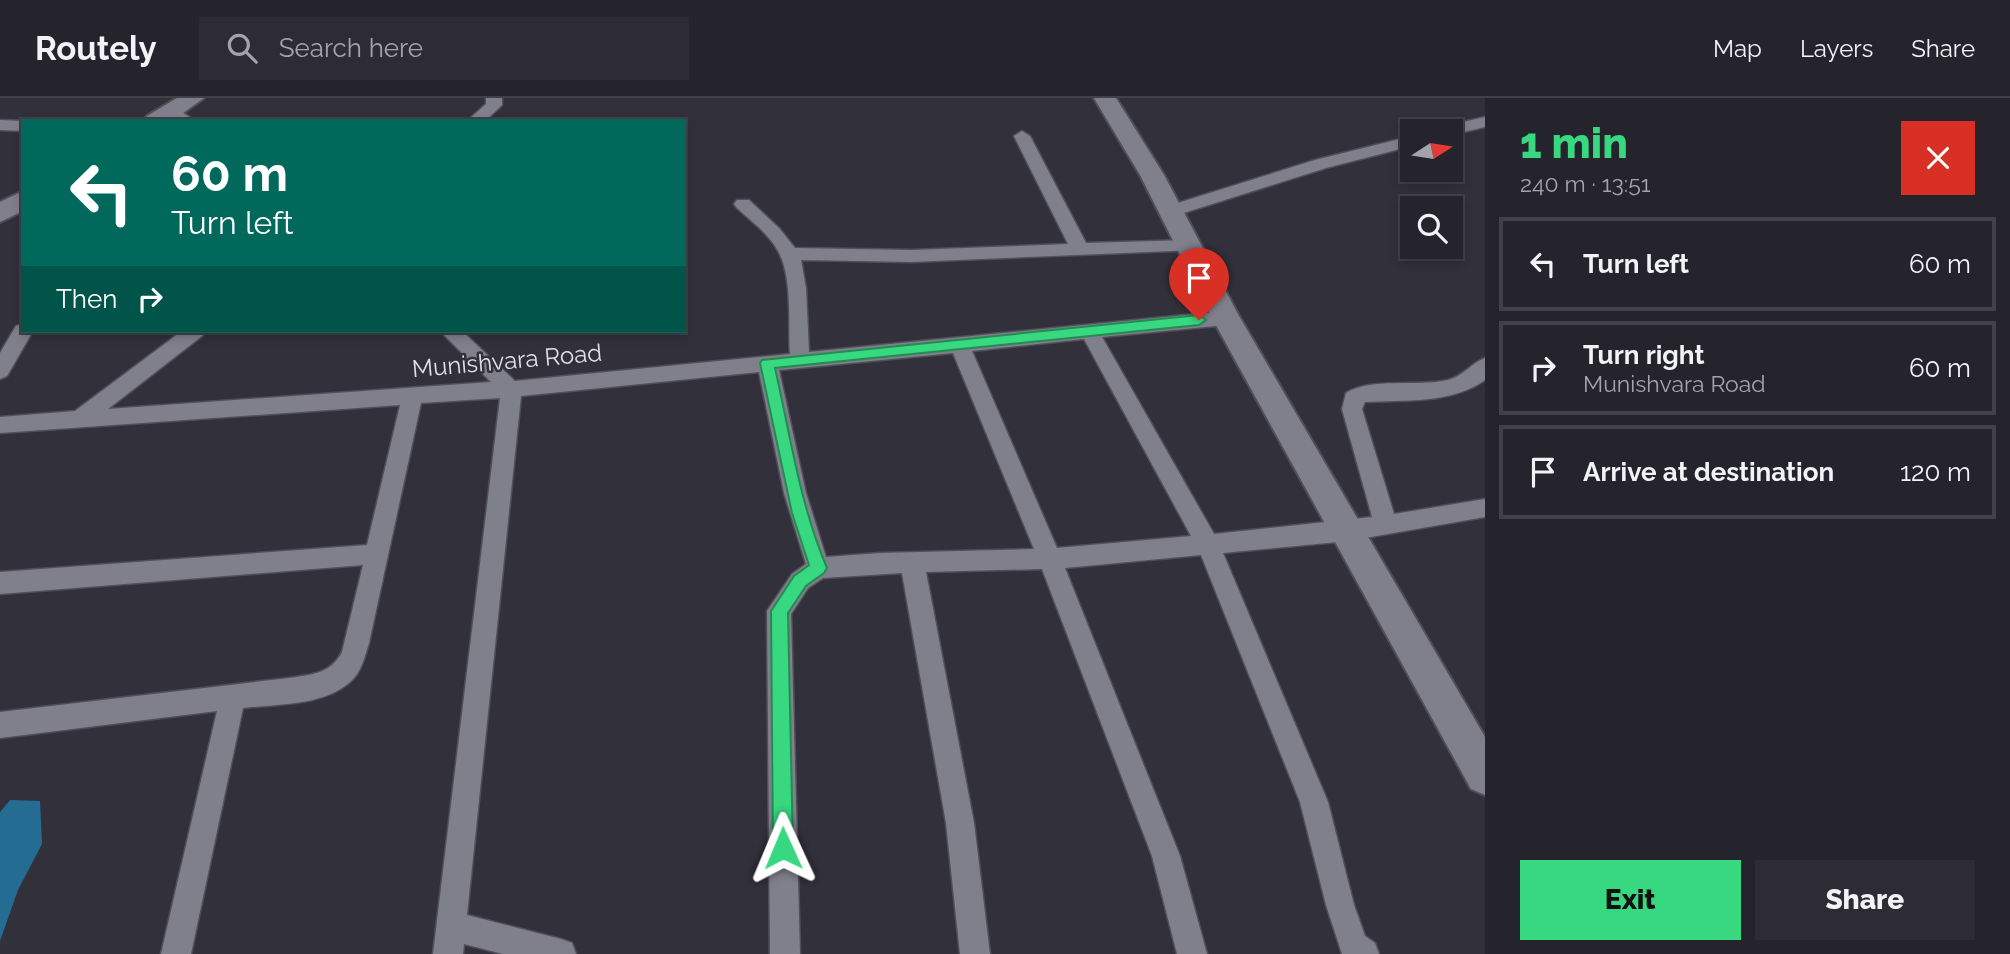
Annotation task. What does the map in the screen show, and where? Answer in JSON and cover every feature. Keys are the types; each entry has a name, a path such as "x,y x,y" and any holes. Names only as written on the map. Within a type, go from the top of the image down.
{"street":[{"path":"171,117 193,98"},
{"path":"478,119 494,106 494,98"},
{"path":"1105,98 1171,211 1226,318 1485,775"},
{"path":"1463,127 1485,122"},
{"path":"0,125 21,125"},
{"path":"1023,136 1080,250"},
{"path":"1171,211 1321,164 1400,144"},
{"path":"0,213 21,200"},
{"path":"743,204 773,232 790,254 800,360"},
{"path":"790,254 875,256 1189,246"},
{"name":"Munishvara Road","path":"0,425 511,389 1226,318"},
{"path":"1089,331 1208,544 1314,802 1340,905 1354,946 1364,954"},
{"path":"0,371 22,333"},
{"path":"79,419 192,333"},
{"path":"452,333 511,389 450,940 561,954"},
{"path":"959,344 1050,559 1166,856 1192,954"},
{"path":"767,363 800,513 818,568"},
{"path":"1386,525 1352,409 1353,399 1361,394 1460,386 1482,372 1485,366"},
{"path":"0,725 320,685 338,677 350,665 357,643 412,396"},
{"path":"785,954 779,611 800,581 818,568 912,562 1050,559 1348,531 1485,508"},
{"path":"0,583 377,554"},
{"path":"912,562 960,823 975,954"},
{"path":"176,954 233,697"}],"water":[{"path":"10,800 40,801 42,844 18,890 0,941 0,812"}],"route":[{"path":"783,848 779,611 800,581 818,568 800,513 767,363 1199,320"}]}
